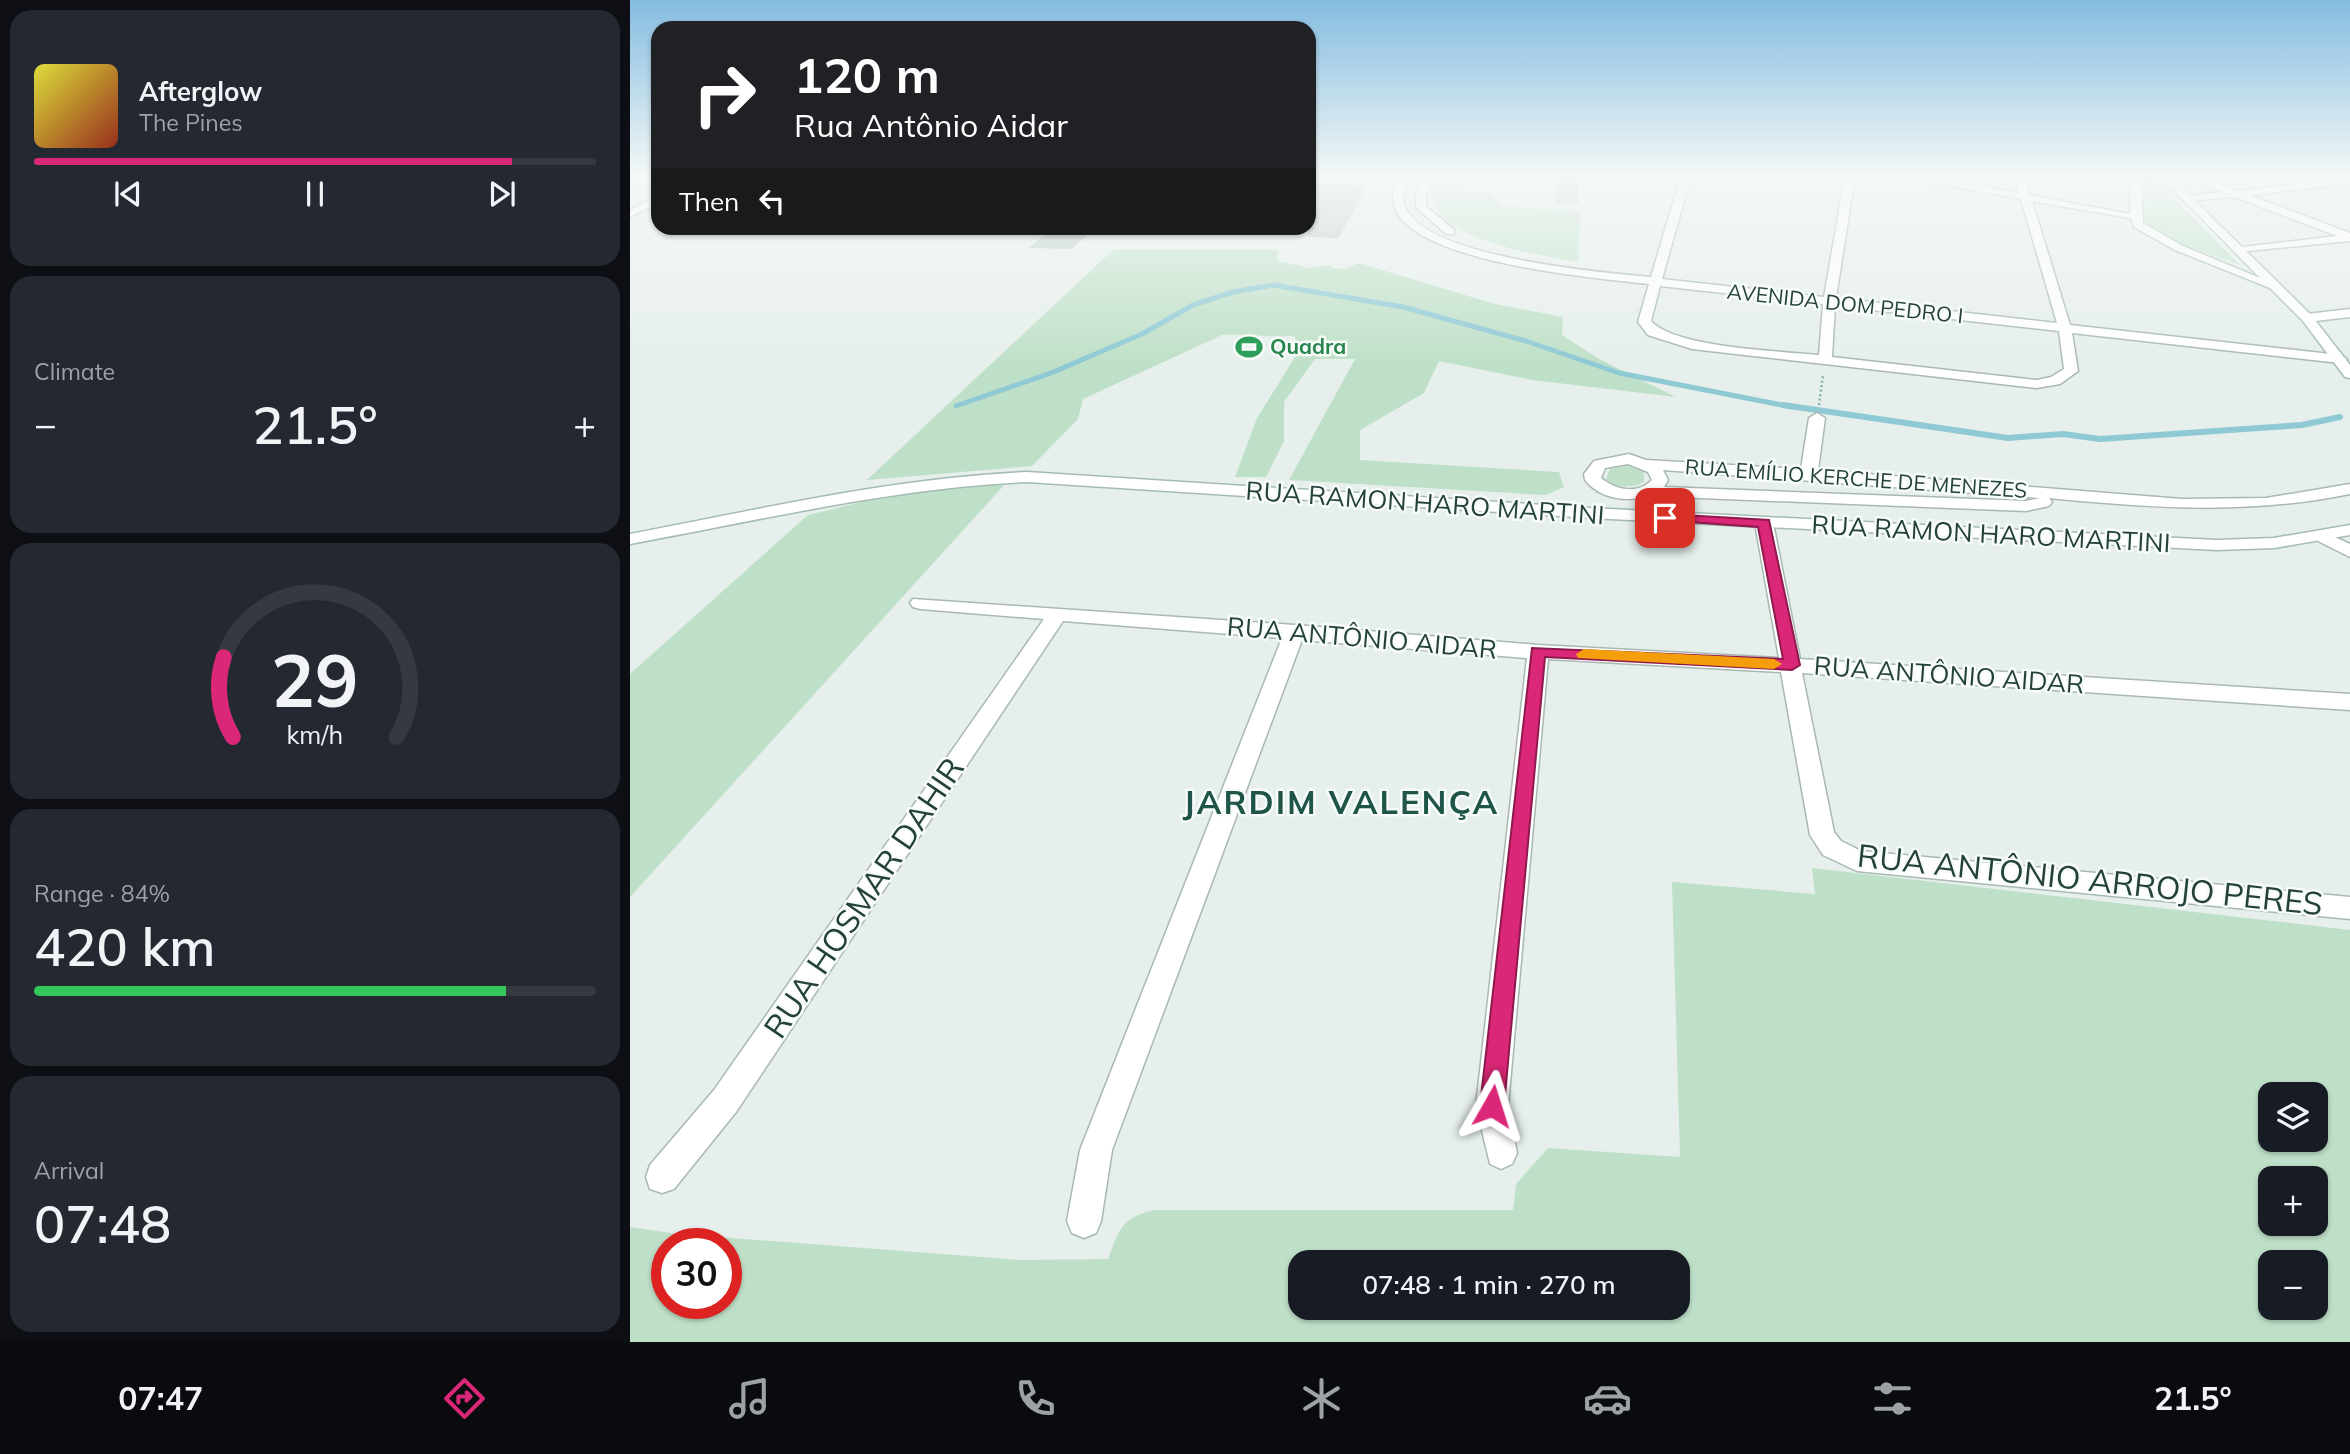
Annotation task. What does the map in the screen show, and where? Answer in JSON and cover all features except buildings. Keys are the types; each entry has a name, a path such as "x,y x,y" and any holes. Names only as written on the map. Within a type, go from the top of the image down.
{"street":[{"name":"AVENIDA DOM PEDRO I","path":"1439,239 1472,253 1527,267 2336,354"},
{"name":"AVENIDA DOM PEDRO I","path":"1467,239 1531,260 1655,279"},
{"path":"1667,239 1644,322 1653,332 1671,340 2037,384 2054,381 2071,371 2063,323 2037,239"},
{"path":"1825,360 1829,298 1839,239"},
{"path":"2163,239 2282,292"},
{"path":"2230,239 2307,318 2350,374"},
{"path":"2242,250 2336,239"},
{"path":"2223,265 2244,268 2256,265"},
{"path":"2307,318 2350,313"},
{"path":"1809,473 1817,418"},
{"name":"RUA EMÍLIO KERCHE DE MENEZES","path":"2064,497 2026,506 1650,491 1618,494 1598,486 1592,474 1594,469 1608,461 1629,459 1648,464 1809,473 2064,497 2245,505 2283,503 2350,489"},
{"path":"1648,464 1659,474 1660,480 1650,491"},
{"name":"RUA RAMON HARO MARTINI","path":"630,539 891,487 976,477 1014,477 1764,523 2217,545 2274,543 2325,537 2350,530"},
{"path":"1764,523 1792,665"},
{"path":"2325,537 2350,552"},
{"name":"RUA ANTÔNIO AIDAR","path":"920,603 1538,652 1792,665 2350,702"},
{"name":"RUA HOSMAR DAHIR","path":"662,1177 725,1101 1058,614"},
{"path":"1084,1220 1096,1150 1295,631"},
{"path":"1501,1153 1492,1106 1538,652"},
{"name":"RUA ANTÔNIO ARROJO PERES","path":"1792,665 1822,835 1832,848 1857,861 2350,908"}],"green space":[{"path":"1482,239 1579,239 1578,262 1539,255"},
{"path":"2170,239 2214,239 2240,265"},
{"path":"1113,250 1278,250 1278,261 1310,268 1331,265 1332,268 1344,269 1359,263 1495,304 1563,317 1562,335 1599,359 1676,397 1532,380 1439,361 1424,393 1360,430 1360,460 1559,472 1564,487 1546,495 1289,480 1355,359 1315,359 1284,402 1284,441 1266,477 1235,477 1257,418 1300,349 1294,336 1222,335 1083,399 1078,419 1032,466 867,480"},
{"path":"1627,466 1644,472 1644,482 1624,486 1606,479 1610,469"},
{"path":"1006,483 630,897 630,674 808,515 886,496"},
{"path":"1812,868 2350,930 2350,1342 630,1342 630,1227 651,1230 651,1319 742,1319 742,1239 1022,1260 1108,1259 1115,1240 1127,1222 1153,1210 1513,1210 1516,1184 1548,1148 1680,1157 1672,882 1815,894"}],"waterway":[{"path":"956,406 1051,373 1142,334 1193,305 1233,292 1273,285 1403,307 1526,341 1619,373 1792,407"},
{"path":"1783,405 2008,438 2063,434 2100,439 2302,425 2340,417"}],"slow traffic":[{"path":"1584,654 1774,664"}],"place":[{"name":"Quadra","path":"1249,347"}],"district":[{"name":"JARDIM VALENÇA","path":"1341,802"}],"route":[{"path":"1492,1106 1538,652 1792,665 1764,523 1665,518"}]}
